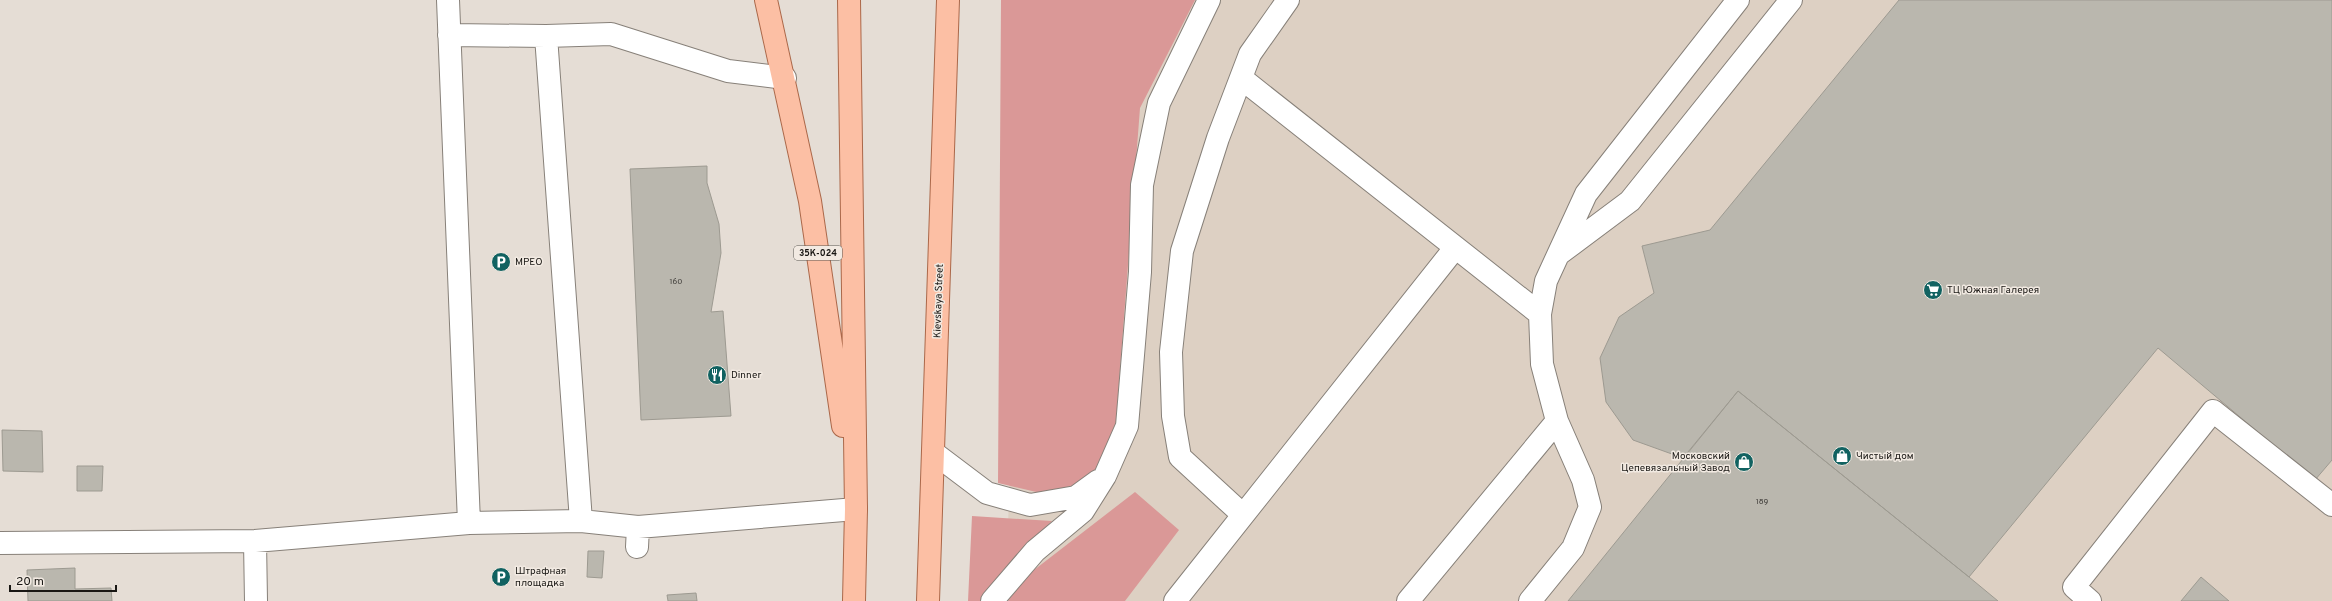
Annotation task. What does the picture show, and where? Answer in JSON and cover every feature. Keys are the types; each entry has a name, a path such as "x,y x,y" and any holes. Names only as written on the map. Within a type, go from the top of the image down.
{"main road":[{"name":"35К-024","path":"766,0 785,78 810,201 856,509"},
{"path":"849,0 856,509 854,601"},
{"name":"Kievskaya Street","path":"928,601 948,0"}],"lane":[{"path":"448,0 470,524"},
{"path":"992,601 1035,552 1083,511 1105,476 1127,426 1140,272 1142,185 1159,103 1209,0"},
{"path":"1242,514 1180,457 1173,416 1171,352 1182,251 1218,138 1250,54 1288,0"},
{"path":"1530,601 1573,548 1590,507 1583,480 1557,421 1542,364 1540,314 1546,281 1586,194 1738,0"},
{"path":"1558,254 1630,202 1791,0"},
{"path":"449,35 546,36 611,34 728,71 785,78"},
{"path":"546,36 581,521"},
{"path":"1241,78 1540,314"},
{"path":"1175,601 1242,514 1455,248"},
{"path":"2090,601 2074,588 2213,411 2332,506"},
{"path":"1408,601 1557,421"},
{"path":"934,453 987,493 1030,505 1076,497 1105,476"},
{"path":"0,543 255,541 470,524 581,521 638,537 856,509"},
{"path":"255,541 256,601"}],"shaded area":[{"path":"1001,0 1195,0 1140,108 1116,422 1097,470 1070,488 1045,494 998,483"},
{"name":"ТЦ Южная Галерея","path":"1143,0 2332,0 2332,601 1006,601 1018,169"},
{"path":"1135,492 1179,530 1125,601 1008,601 1025,577"},
{"path":"972,516 1052,521 1003,570 984,601 968,601"}],"building":[{"path":"1899,0 2332,0 2332,460 2315,480 2158,348 1969,577 1738,391 1683,458 1633,440 1606,402 1600,358 1619,317 1654,293 1642,246 1710,230"},
{"path":"707,166 707,183 719,224 721,253 711,312 723,311 731,416 641,420 630,169"},
{"path":"1738,391 1969,577 1998,601 1568,601"},
{"path":"2,430 42,431 43,472 3,471"},
{"path":"77,466 103,466 102,491 77,491"},
{"path":"588,551 604,551 602,578 587,577"},
{"path":"75,568 75,589 111,588 112,601 28,601 27,570"},
{"path":"2201,577 2229,601 2181,601"},
{"path":"696,593 697,601 668,601 667,595"}],"place":[{"name":"МРЕО","path":"501,262"},
{"name":"ТЦ Южная Галерея","path":"1933,290"},
{"name":"Dinner","path":"717,375"},
{"name":"Чистый дом","path":"1842,456"},
{"name":"Московский Цепевязальный Завод","path":"1744,462"},
{"name":"Штрафная площадка","path":"501,577"}]}
